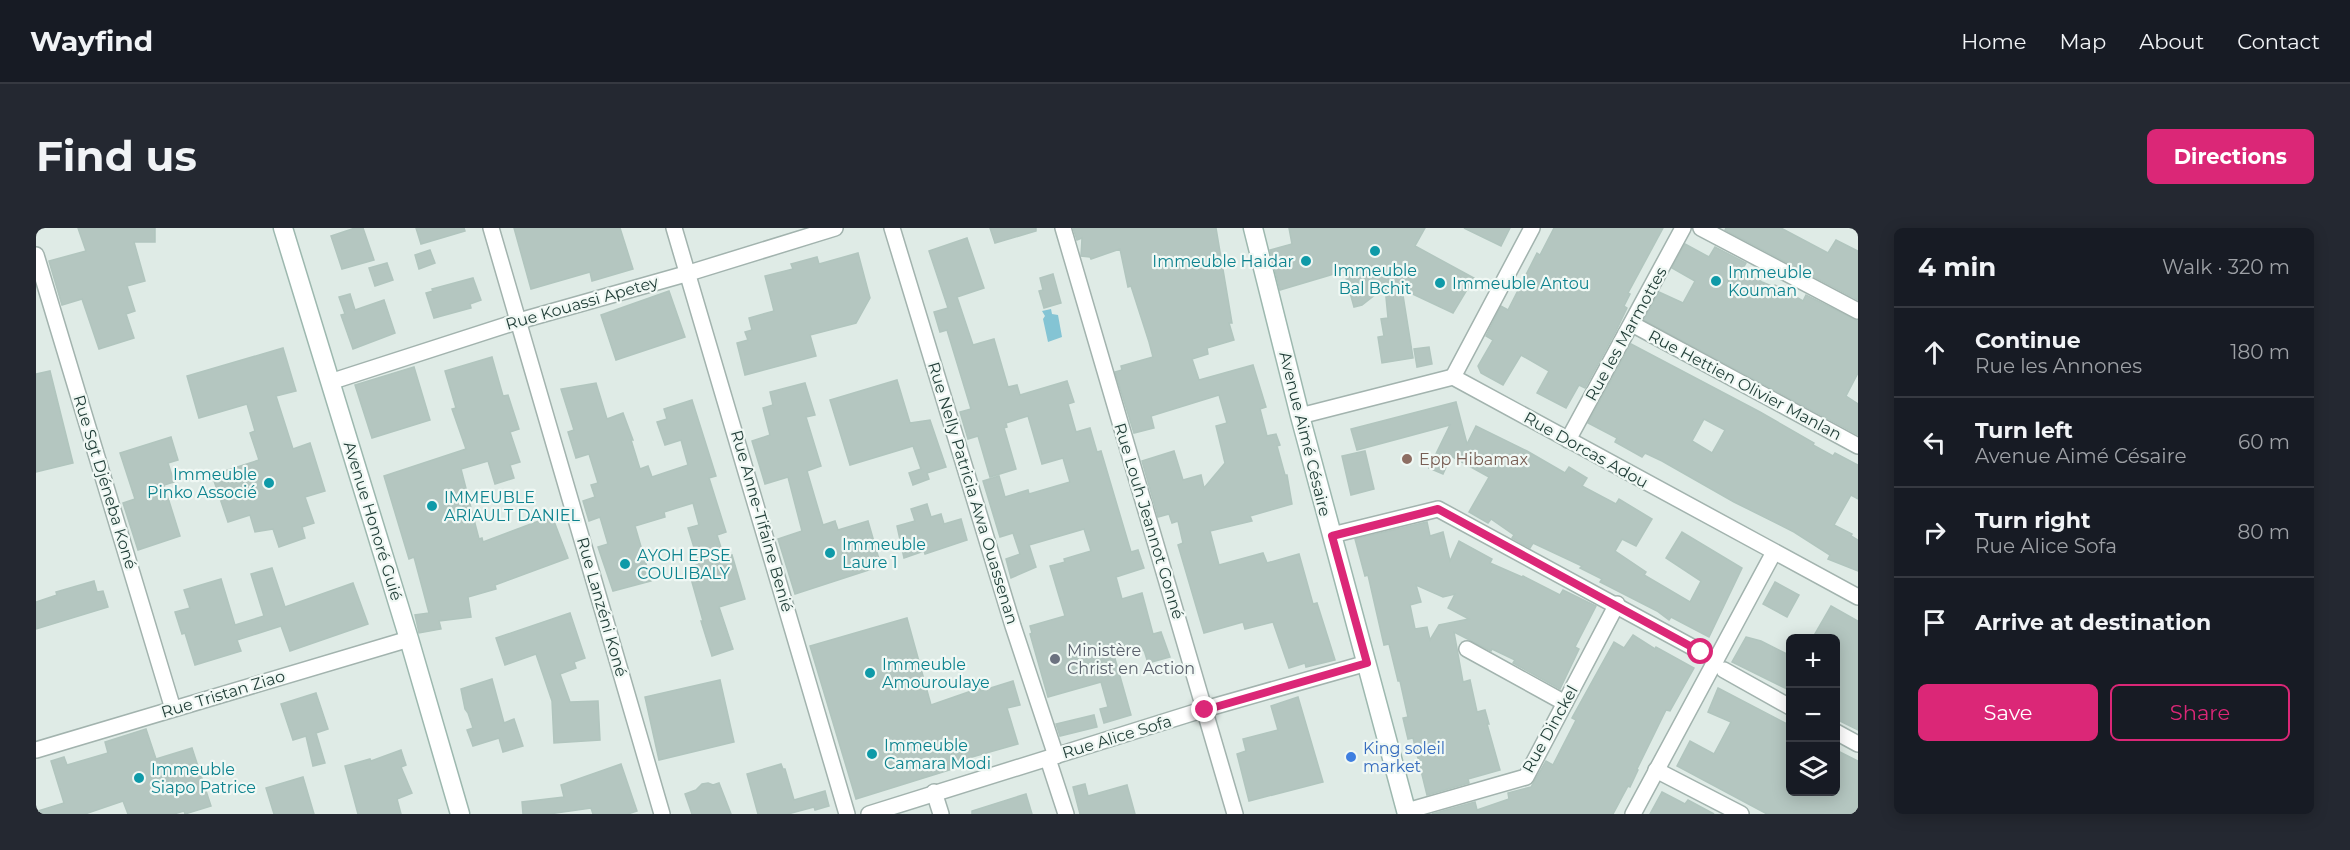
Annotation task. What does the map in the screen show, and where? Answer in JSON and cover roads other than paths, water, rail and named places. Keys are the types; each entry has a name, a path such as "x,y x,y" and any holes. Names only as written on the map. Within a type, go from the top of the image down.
{"street":[{"name":"Avenue Honoré Guié","path":"284,228 460,814"},
{"name":"Rue Lanzéni Koné","path":"491,228 662,814"},
{"name":"Rue Anne-Tifaine Benié","path":"674,228 847,814"},
{"name":"Rue Kouassi Apetey","path":"330,382 519,321 836,228"},
{"name":"Rue Nelly Patricia Awa Ouassenan","path":"892,228 1013,626 1066,814"},
{"name":"Rue Louh Jeannot Gonné","path":"1063,228 1235,814"},
{"name":"Avenue Aimé Césaire","path":"1253,228 1300,416 1407,813"},
{"path":"1300,416 1453,377 1532,228"},
{"name":"Rue les Marmottes","path":"1568,441 1683,228"},
{"path":"1701,228 1858,311"},
{"name":"Rue Sgt Djéneba Koné","path":"36,255 173,709"},
{"name":"Rue Hettien Olivier Manlan","path":"1632,324 1858,446"},
{"name":"Rue Dorcas Adou","path":"1453,377 1858,597"},
{"path":"1332,536 1438,509 1617,604 1786,704"},
{"path":"1633,814 1656,770 1720,665 1774,552"},
{"name":"Rue Dinckel","path":"1407,813 1526,777 1617,604"},
{"name":"Rue Tristan Ziao","path":"36,750 409,639"},
{"path":"1467,649 1565,703"},
{"name":"Rue Alice Sofa","path":"869,814 934,792 1367,663"},
{"path":"1840,734 1858,744"},
{"path":"1656,770 1741,814"},
{"path":"934,792 941,814"}],"water":[{"path":"1051,309 1052,314 1058,315 1062,337 1048,342 1043,319 1045,316 1042,311"}],"place":[{"name":"Immeuble Bal Bchit","path":"1375,251"},
{"name":"Immeuble Haidar","path":"1306,261"},
{"name":"Immeuble Kouman","path":"1716,281"},
{"name":"Immeuble Antou","path":"1440,283"},
{"name":"Epp Hibamax","path":"1407,459"},
{"name":"Immeuble Pinko Associé","path":"269,483"},
{"name":"IMMEUBLE ARIAULT DANIEL","path":"432,506"},
{"name":"Immeuble Laure 1","path":"830,553"},
{"name":"AYOH EPSE COULIBALY","path":"625,564"},
{"name":"Ministère Christ en Action","path":"1055,659"},
{"name":"Immeuble Amouroulaye","path":"870,673"},
{"name":"Immeuble Camara Modi","path":"872,754"},
{"name":"King soleil market","path":"1351,757"},
{"name":"Immeuble Siapo Patrice","path":"139,778"}]}
